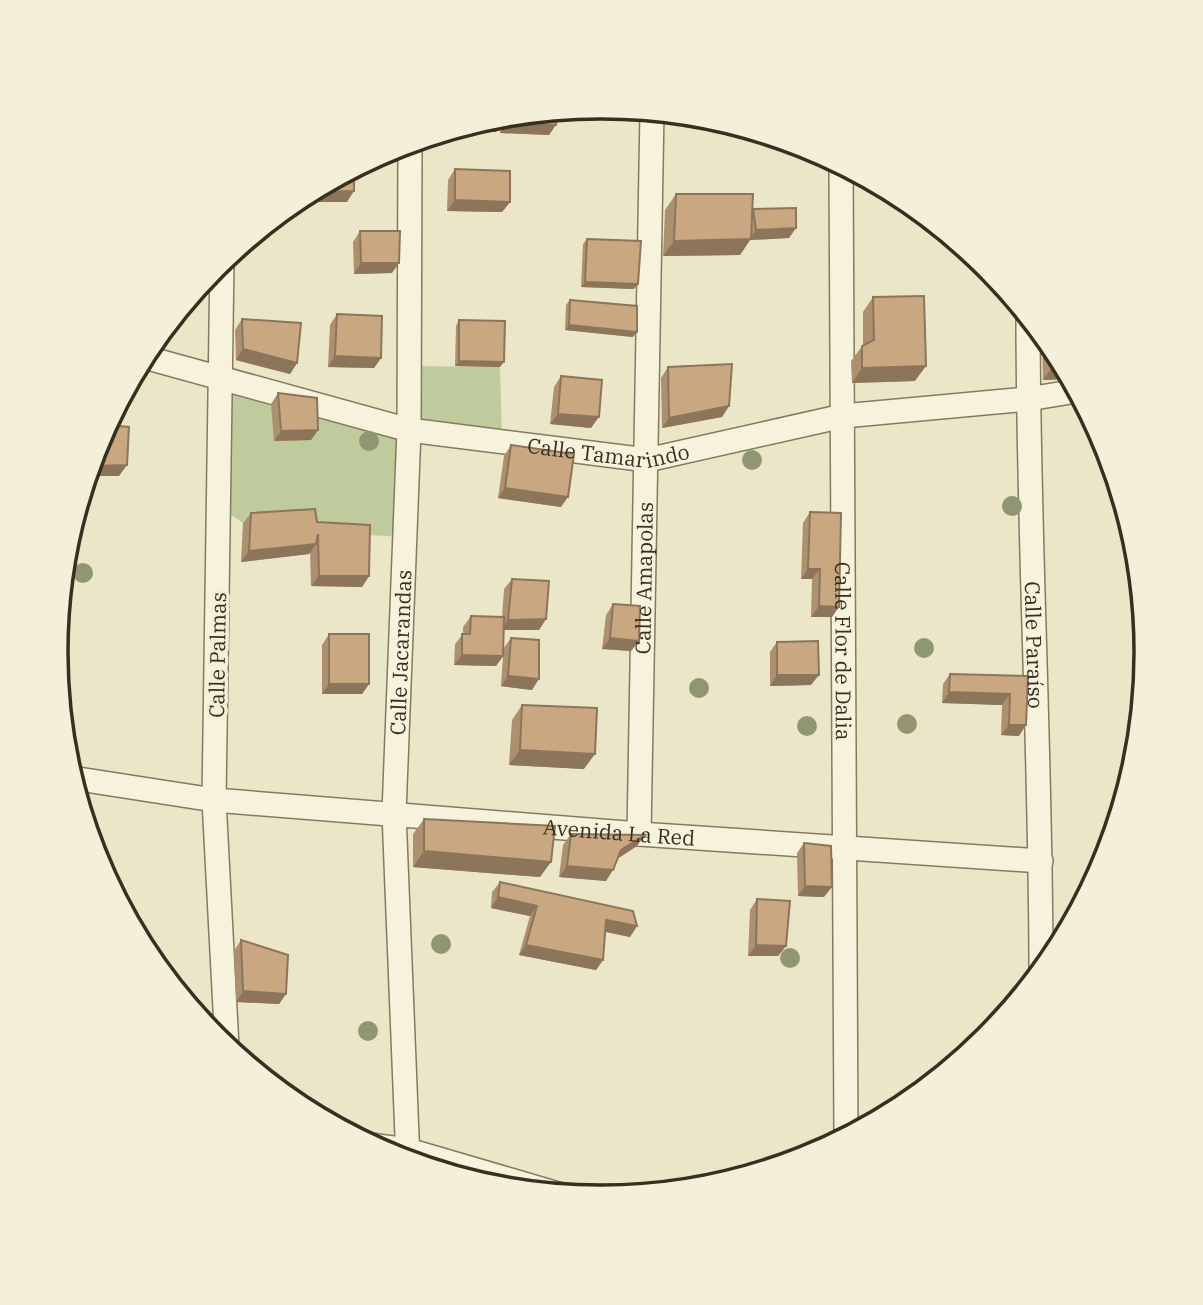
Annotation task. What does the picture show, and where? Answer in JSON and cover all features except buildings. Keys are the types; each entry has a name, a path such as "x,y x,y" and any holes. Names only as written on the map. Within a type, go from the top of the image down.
{"street":[{"name":"Calle Amapolas","path":"639,834 652,122"},
{"name":"Calle Jacarandas","path":"408,1149 394,813 409,430 410,155"},
{"name":"Calle Flor de Dalia","path":"841,176 846,1126"},
{"name":"Calle Palmas","path":"222,277 214,800 226,1032"},
{"name":"Calle Paraíso","path":"1028,332 1041,955"},
{"name":"Calle Tamarindo","path":"156,360 409,430 647,460 843,416 1028,399 1067,393"},
{"name":"Avenida La Red","path":"83,780 214,800 639,834 1041,861"}],"green space":[{"path":"409,366 500,367 502,442 409,430 405,537 310,532 243,523 219,507 222,377 408,430"}]}
